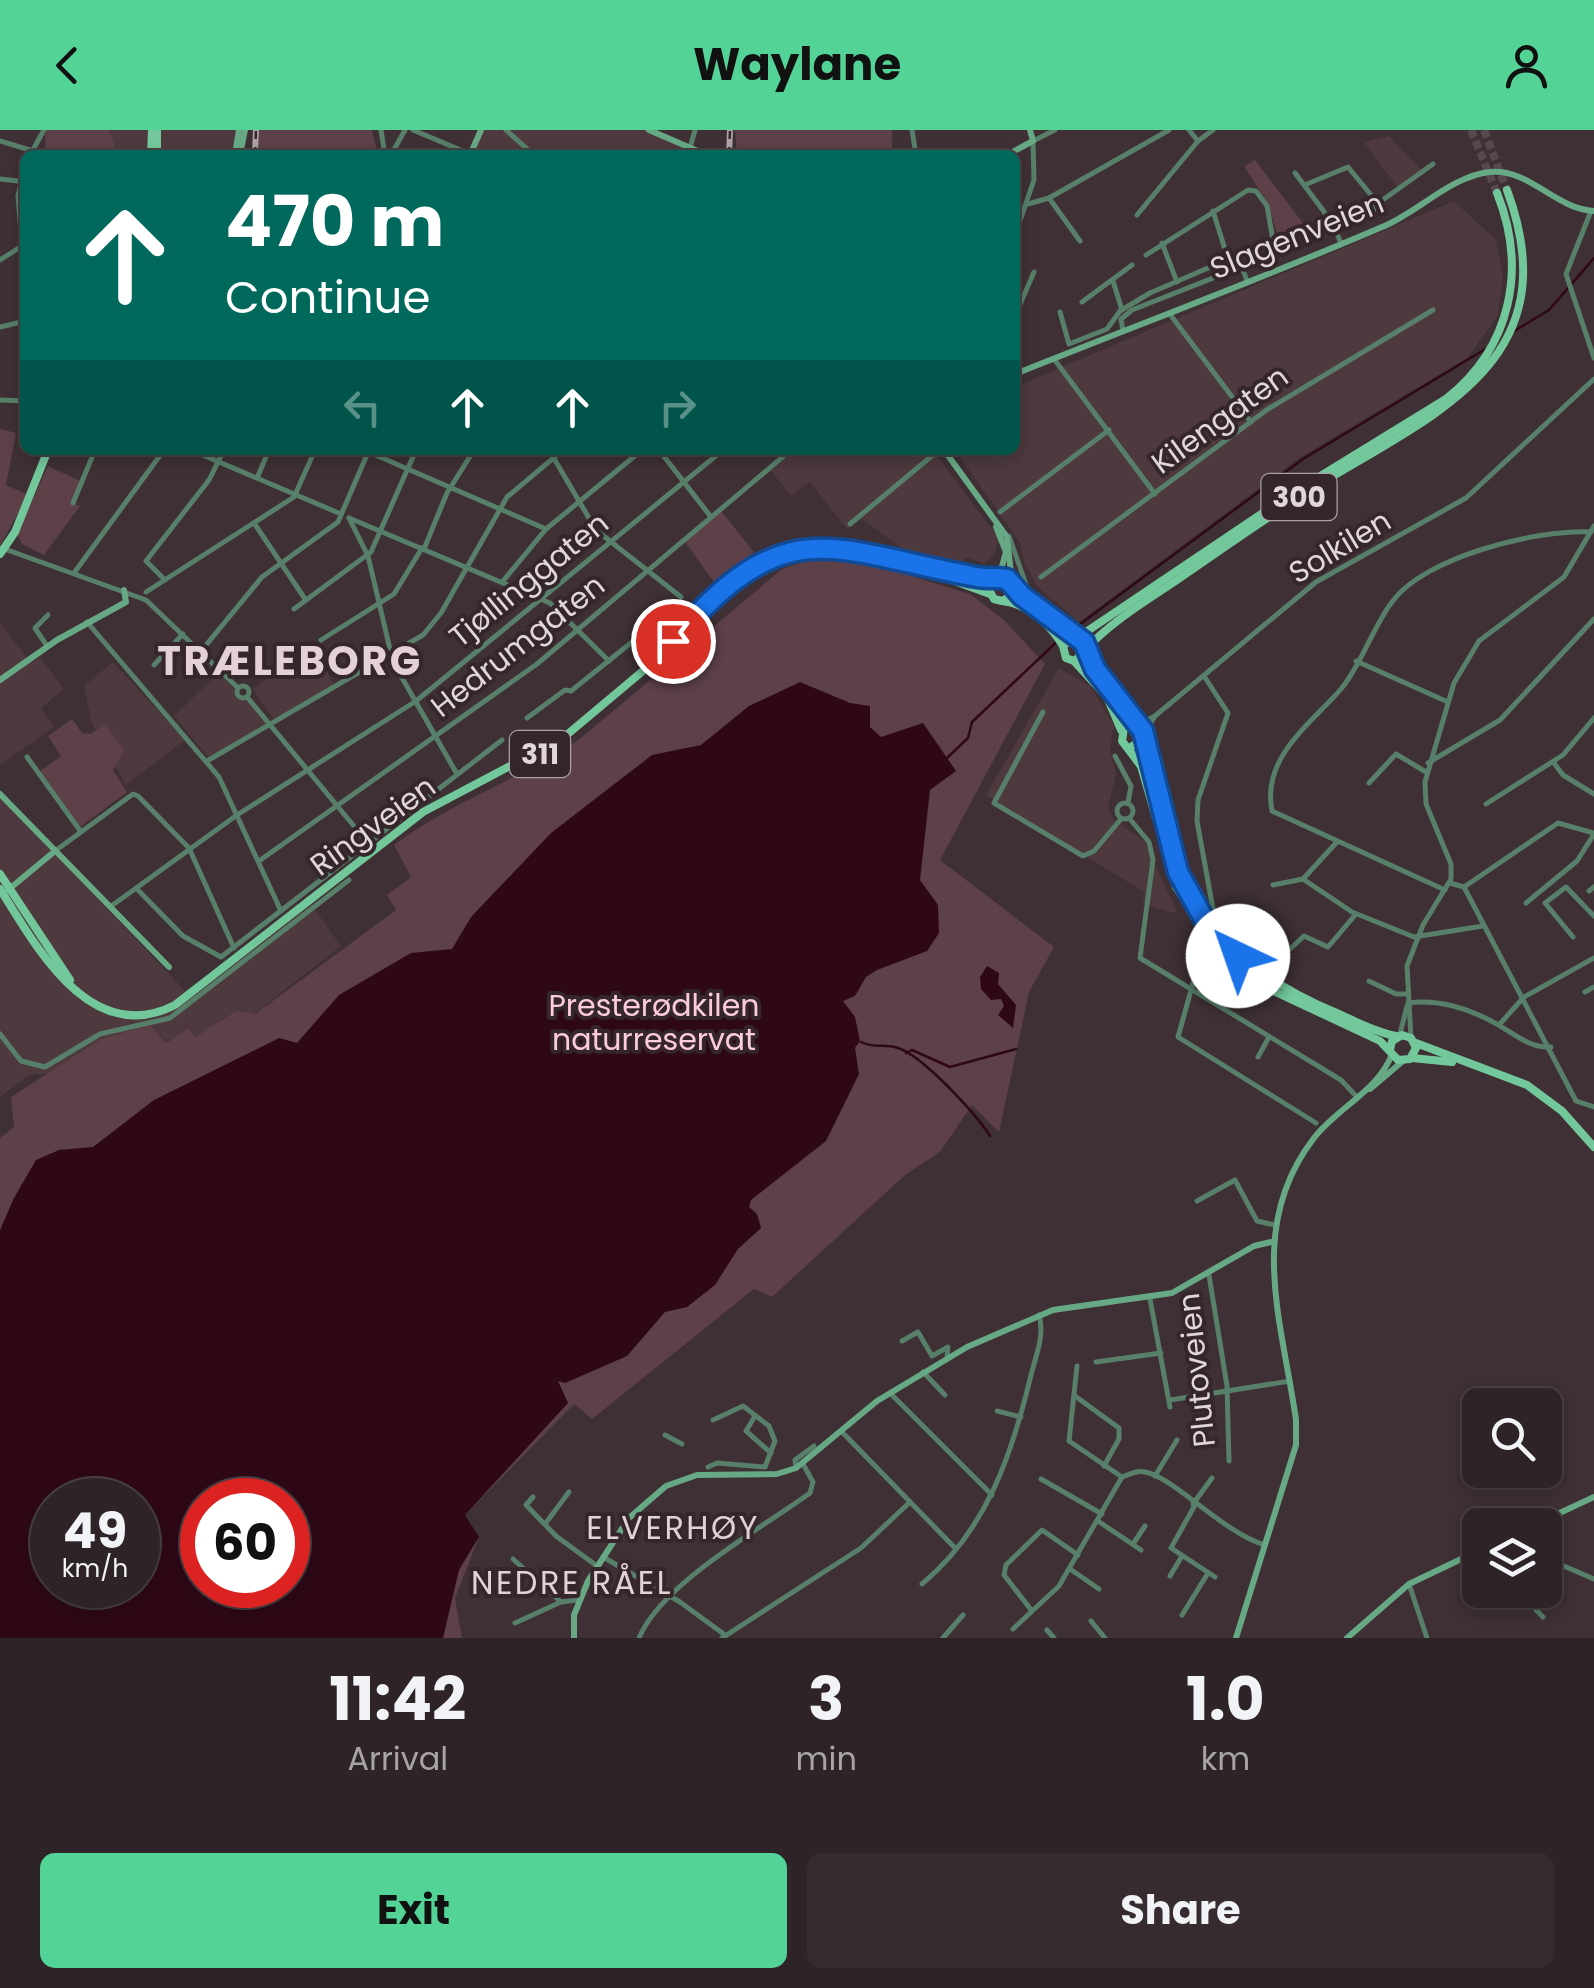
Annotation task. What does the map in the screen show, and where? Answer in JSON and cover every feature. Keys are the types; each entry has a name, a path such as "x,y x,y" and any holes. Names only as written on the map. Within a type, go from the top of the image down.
{"main road":[{"path":"649,130 686,150"},
{"path":"1017,150 1033,142 1030,130"},
{"name":"Slagenveien","path":"1020,371 1040,359 1054,358 1341,244 1490,172 1516,176 1563,204 1589,211"},
{"name":"300","path":"1067,638 1446,399 1509,332 1520,292 1522,257 1507,190"},
{"name":"300","path":"1086,650 1135,609 1292,502 1456,402 1478,382 1501,339 1509,305 1513,262 1496,193"},
{"path":"1,550 46,455"},
{"path":"944,455 1002,538 1006,560 990,594"},
{"path":"945,455 1002,529 1011,552 1013,586 1011,596 1002,601"},
{"name":"Ringveien","path":"2,887 66,982 92,1004 116,1014 144,1016 170,1008 423,812 563,738 640,674 711,598 744,572 783,555 821,548 853,548 997,578 1013,586 1067,638"},
{"name":"Ringveien","path":"899,559 1002,601"},
{"path":"0,680 47,646 126,602 124,590"},
{"name":"311","path":"1002,601 1027,609 1086,650 1144,736 1175,864 1213,930 1274,983 1398,1036 1493,1070 1544,1096 1594,1147"},
{"name":"311","path":"1067,638 1066,658 1074,661 1106,697 1122,740 1142,766 1170,872 1209,937 1263,986 1380,1040 1391,1052 1408,1059 1493,1070"},
{"path":"1074,661 1086,650"},
{"path":"1122,732 1136,725"},
{"path":"1131,748 1144,736"},
{"path":"0,794 169,967"},
{"path":"2,887 55,850"},
{"path":"1359,1096 1384,1070 1398,1036"},
{"path":"1236,1638 1296,1446 1271,1242 1275,1225 1302,1156 1325,1125 1408,1059 1413,1040"},
{"path":"574,1638 578,1600 597,1566 637,1510 673,1482 697,1475 777,1474 800,1466 890,1393 948,1357 1038,1315 1068,1307 1150,1299 1209,1275 1258,1244 1271,1242"},
{"path":"1562,1512 1594,1497"},
{"path":"1347,1638 1409,1584 1462,1559"}],"street":[{"path":"413,130 460,150"},
{"path":"506,130 528,150"},
{"path":"1020,223 1036,166 1033,142 1055,130"},
{"path":"1028,204 1049,198 1168,130"},
{"path":"1189,130 1198,142"},
{"path":"1136,215 1198,142 1213,130"},
{"path":"0,141 24,150"},
{"path":"1336,229 1372,216 1377,204 1433,164"},
{"path":"1306,184 1348,167 1377,204"},
{"path":"1295,173 1336,229 1341,244"},
{"path":"20,177 20,193"},
{"path":"0,179 18,181"},
{"name":"Slagenveien","path":"1060,312 1069,344 1107,329 1122,310 1273,240 1268,206 1256,190 1248,190 1146,254"},
{"path":"1049,198 1080,240"},
{"name":"Slagenveien","path":"1213,211 1228,259"},
{"path":"1589,211 1568,261 1568,285 1594,358"},
{"name":"Slagenveien","path":"1162,243 1176,282"},
{"path":"1122,331 1121,319 1133,308 1289,248"},
{"path":"1238,255 1248,281"},
{"path":"1082,302 1132,265"},
{"path":"1020,304 1034,272"},
{"path":"1113,281 1122,310"},
{"name":"Kilengaten","path":"1041,577 1251,422 1433,310"},
{"path":"1168,312 1251,422"},
{"path":"1054,358 1155,494"},
{"name":"Solkilen","path":"1136,725 1155,716 1316,582 1466,498 1594,379"},
{"path":"1000,512 1109,430"},
{"path":"73,503 93,455"},
{"path":"74,573 160,455"},
{"path":"204,455 342,514"},
{"path":"165,580 146,565 148,558 222,455"},
{"path":"257,478 266,455"},
{"path":"146,592 296,494 313,455"},
{"path":"202,651 242,598 280,562 336,523 365,455"},
{"path":"376,455 546,529"},
{"path":"294,609 368,556 414,455"},
{"path":"322,640 401,587 450,487 471,455"},
{"path":"207,761 392,657 427,631 500,507 520,483 557,455"},
{"path":"502,582 546,529 636,455"},
{"path":"662,455 711,516"},
{"name":"Tjøllinggaten","path":"110,907 237,814 416,701 717,455"},
{"name":"Hedrumgaten","path":"258,860 437,738 579,630 786,455"},
{"path":"850,524 935,455"},
{"path":"554,457 610,543 681,597"},
{"path":"457,775 392,657 368,556 349,518 542,599 608,661"},
{"path":"254,523 305,599"},
{"path":"1002,529 1012,544 1022,583 1037,607"},
{"path":"1445,890 1272,811 1271,801 1290,742 1304,723 1342,688 1393,600 1422,576 1502,545 1592,529"},
{"path":"1413,1040 1407,966 1417,938 1450,883 1451,864 1426,804 1426,772 1448,702 1474,647 1564,577 1592,529"},
{"path":"1,550 146,600 238,688 249,689 247,697 368,844"},
{"path":"47,646 35,626 48,615"},
{"path":"1428,763 1500,720 1594,618"},
{"path":"87,622 207,761 237,814 281,911"},
{"path":"154,665 183,634"},
{"path":"527,718 637,638"},
{"path":"1356,661 1448,702"},
{"path":"1203,676 1228,713 1196,807 1202,867 1213,909 1245,945"},
{"path":"1043,712 994,803 1084,856 1094,851 1134,810 1128,803"},
{"name":"Solkilen","path":"1144,736 1155,716"},
{"path":"1486,804 1577,744 1594,718"},
{"path":"136,888 183,936 216,958 502,740"},
{"path":"1369,783 1396,754 1426,772"},
{"path":"1115,756 1131,786 1128,803"},
{"path":"27,757 81,832"},
{"path":"1554,762 1563,775 1594,794"},
{"path":"55,850 133,794 162,817 188,848 234,948"},
{"path":"1128,803 1118,807 1152,851 1136,956 1344,1082 1359,1096"},
{"path":"1464,887 1558,824 1570,823 1594,833 1577,860 1526,903"},
{"path":"1272,885 1303,879 1336,843"},
{"path":"1303,879 1356,914 1417,938 1484,926"},
{"path":"0,1034 21,1061 45,1068 100,1034 170,1018 349,880"},
{"path":"1450,883 1464,887 1580,1104 1594,1108"},
{"path":"1573,938 1545,903 1547,898 1566,887 1594,916"},
{"path":"1290,949 1305,936 1328,947 1356,914"},
{"path":"1203,947 1178,1033 1182,1042 1316,1123"},
{"path":"1499,1025 1524,997 1594,958"},
{"path":"1369,981 1396,994 1407,994"},
{"path":"1585,992 1594,987"},
{"path":"1408,1003 1436,1002 1499,1025 1529,1044 1550,1047"},
{"path":"1398,1036 1408,1003"},
{"path":"1258,1057 1270,1037"},
{"path":"1196,1201 1235,1180 1257,1221 1275,1225"},
{"name":"Plutoveien","path":"1209,1275 1228,1390 1229,1461"},
{"path":"1150,1299 1170,1404 1290,1381"},
{"path":"922,1584 956,1548 992,1494 1021,1416 1041,1335 1038,1315"},
{"path":"902,1341 918,1332 932,1356 948,1347 948,1357"},
{"path":"1096,1362 1162,1353"},
{"path":"1077,1366 1070,1441 1122,1476 1141,1472 1154,1476 1237,1534 1265,1545"},
{"path":"923,1372 945,1395"},
{"path":"890,1393 992,1494"},
{"path":"1074,1396 1119,1428 1119,1439 1104,1466"},
{"path":"708,1467 717,1463 762,1468 772,1453 774,1433 740,1405 714,1420"},
{"path":"997,1411 1021,1416"},
{"path":"755,1416 746,1431 772,1453"},
{"path":"841,1431 956,1548"},
{"path":"665,1435 682,1444"},
{"path":"1154,1476 1177,1440"},
{"path":"639,1638 652,1615 742,1537 810,1493 813,1482 796,1460 814,1446"},
{"path":"1012,1628 1054,1593 1122,1476"},
{"path":"1182,1615 1211,1575 1182,1556 1171,1543 1212,1478"},
{"path":"1041,1479 1142,1550"},
{"path":"545,1524 569,1492"},
{"path":"533,1497 526,1505 597,1566"},
{"path":"603,1557 671,1598 724,1637 861,1548 910,1502"},
{"path":"1132,1544 1145,1526"},
{"path":"1032,1611 1004,1575 1006,1565 1042,1530 1078,1555"},
{"path":"1170,1576 1182,1556"},
{"path":"513,1559 561,1602"},
{"path":"1562,1565 1594,1579"},
{"path":"1070,1569 1099,1589"},
{"path":"1409,1584 1418,1602 1426,1638"},
{"path":"514,1622 561,1602 578,1600"},
{"path":"1534,1608 1543,1617"},
{"path":"943,1638 963,1615"},
{"path":"1091,1621 1105,1638"},
{"path":"1047,1630 1054,1638"}],"shaded area":[{"path":"109,130 239,130 236,150 118,150"},
{"path":"483,130 657,130 687,150 475,150"},
{"path":"1389,136 1421,169 1400,190 1364,142"},
{"path":"1454,201 1496,240 1503,277 1498,315 1467,358 1302,456 1079,622 1037,586 1023,560 1021,544 959,455 1020,455 1020,385"},
{"path":"790,455 937,455 999,539 994,554 984,564 968,557 956,565 910,554 862,519 847,529 810,482 791,496 771,471"},
{"path":"0,622 31,663 40,657 64,689 41,708 54,727 0,765"},
{"path":"315,645 334,686 274,720 253,689"},
{"path":"113,662 185,740 126,785 91,721 84,686"},
{"path":"1059,668 1090,686 1114,725 1110,750 1116,774 1108,807 1114,820 1145,842 1178,914 1143,904 1144,892 986,795"},
{"path":"218,673 269,723 208,757 174,716"},
{"name":"Presterødkilen naturreservat","path":"800,682 850,703 870,706 870,727 881,737 923,723 956,771 930,790 920,880 938,905 939,933 927,951 877,970 866,977 855,996 843,1001 855,1017 860,1041 855,1048 859,1074 826,1141 751,1200 749,1207 757,1214 761,1228 738,1249 715,1285 687,1307 665,1312 627,1356 565,1383 558,1381 568,1403 465,1515 479,1537 459,1570 443,1638 0,1638 0,1230 36,1160 59,1150 93,1147 154,1100 279,1038 297,1043 339,995 411,953 452,949 471,917 551,833 652,755 701,745 749,706"},
{"path":"0,796 191,997 311,904 341,946 254,1014 236,1011 195,1037 188,1028 166,1042 156,1031 101,1043 55,1074 30,1074 0,1097"},
{"path":"987,966 999,973 998,984 1016,1005 1013,1028 998,1015 1004,1006 1001,999 991,1000 981,989 980,977"}],"green space":[{"path":"46,130 109,130 116,150 44,150"},
{"path":"259,130 372,130 377,150 259,150"},
{"path":"735,130 892,130 892,150 737,150"},
{"path":"1255,160 1306,227 1278,237 1268,204 1244,166"},
{"path":"0,429 16,433 6,485 28,495 0,546"},
{"path":"48,466 80,481 72,502 80,506 44,555 22,544 17,534"},
{"path":"721,511 754,552 714,582 685,542"},
{"name":"Presterødkilen naturreservat","path":"852,558 970,594 1004,620 1045,664 940,860 1054,947 1029,992 999,1132 972,1105 940,1152 905,1175 772,1297 754,1289 592,1419 574,1404 465,1515 479,1537 455,1598 462,1638 176,1638 160,1580 160,1478 119,1478 0,1339 0,1138 14,1127 11,1097 101,1039 150,1025 166,1043 188,1028 195,1037 236,1011 255,1014 396,910 387,895 411,877 394,845 439,815 581,738 782,569 812,559"},
{"path":"72,719 82,733 90,734 105,725 125,750 113,770 127,792 80,827 40,771 61,756 48,736"}],"waterway":[{"path":"1511,333 1549,310 1594,258"},
{"path":"1072,630 1303,459 1487,348"},
{"path":"947,758 968,738 972,722 1065,634"},
{"path":"861,1042 909,1053 961,1101 990,1136"},
{"path":"906,1053 912,1050 950,1067 1016,1049"}],"tunnel":[{"path":"1471,130 1497,193"},
{"path":"1484,130 1507,190"}],"railway":[{"path":"255,150 256,130"},
{"path":"729,150 730,130"}],"district":[{"name":"TRÆLEBORG","path":"290,661"},
{"name":"ELVERHØY","path":"673,1528"},
{"name":"NEDRE RÅEL","path":"572,1583"}],"route":[{"path":"673,641 711,598 738,576 802,550 853,548 977,578 1007,579 1060,628 1084,642 1095,669 1127,716 1140,726 1178,872 1204,919 1238,956"}]}
